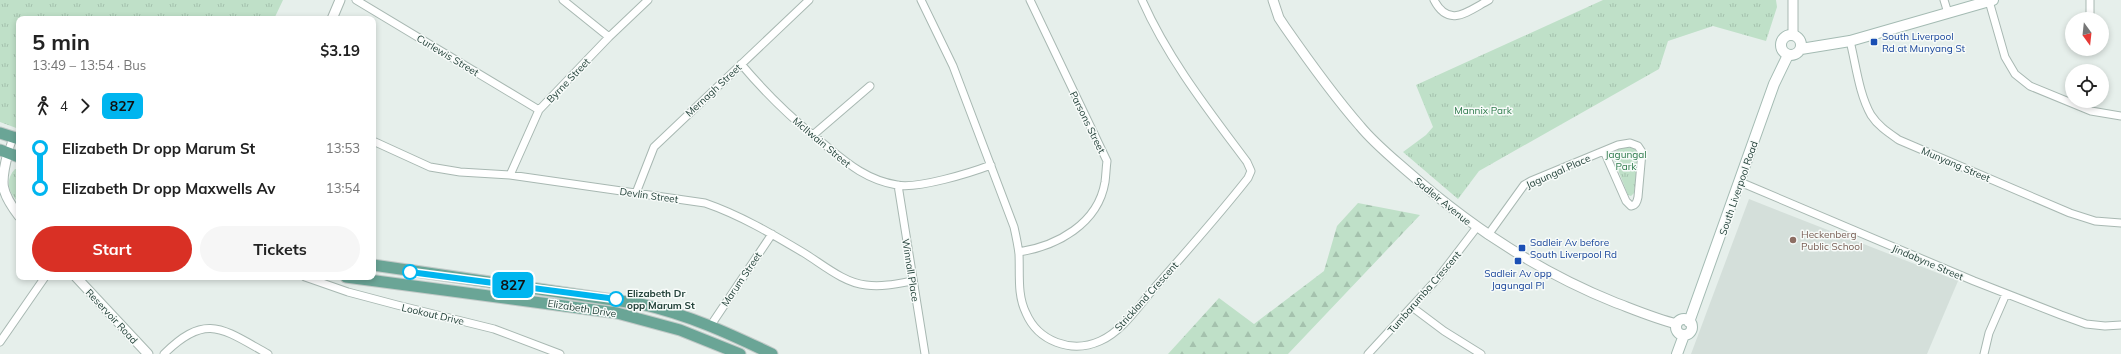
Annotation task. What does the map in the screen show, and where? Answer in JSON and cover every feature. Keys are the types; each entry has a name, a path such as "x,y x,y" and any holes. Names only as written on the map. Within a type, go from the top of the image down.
{"main road":[{"path":"1801,49 1799,38 1793,35 1784,37 1781,43 1782,51 1788,55 1796,54 1801,49 1850,41 1991,1"},
{"name":"South Liverpool Road","path":"1689,322 1774,84 1788,55"},
{"path":"0,133 16,138"},
{"path":"4,152 16,156"},
{"name":"Elizabeth Drive","path":"376,265 618,299 666,310 711,325 772,354"},
{"name":"Elizabeth Drive","path":"369,280 617,313 680,330 740,354"},
{"path":"1677,354 1684,335 1689,333 1692,329 1689,322 1684,320 1677,324 1677,330 1684,335"}],"street":[{"path":"333,16 340,0"},
{"name":"Curlewis Street","path":"356,0 539,110"},
{"path":"563,0 609,37"},
{"name":"Byrne Street","path":"510,175 539,110 609,37 648,0"},
{"name":"Mernagh Street","path":"636,193 654,146 808,0"},
{"name":"Strickland Crescent","path":"921,0 953,66 1014,227 1019,252 1021,300 1026,314 1040,334 1052,341 1070,345 1096,342 1120,327 1203,234 1248,178 1251,171 1247,162 1206,106 1173,57 1142,0"},
{"name":"Parsons Street","path":"1019,252 1036,250 1072,234 1093,212 1105,184 1107,161 1030,0"},
{"name":"Sadleir Avenue","path":"1273,0 1279,18 1325,83 1360,127 1422,185 1488,235 1527,260 1576,285 1632,309 1677,324"},
{"path":"1434,0 1444,14 1457,16 1489,0"},
{"path":"1793,0 1793,35"},
{"path":"1944,0 1948,13"},
{"path":"2090,0 2090,12"},
{"path":"1991,1 2004,52 2015,74 2030,86 2085,109 2121,116"},
{"name":"Munyang Street","path":"1850,41 1863,94 1872,116 1884,129 1899,140 2070,213 2095,221 2121,223"},
{"name":"McIlwain Street","path":"741,64 758,83 814,135 842,160 863,173 898,186 938,181 991,165"},
{"path":"814,135 870,86"},
{"path":"16,138 4,152 1,185 6,200 16,212"},
{"name":"Devlin Street","path":"376,142 430,167 460,172 510,175 705,203 727,210 772,234 844,277 865,285 885,286 912,281"},
{"name":"Jagungal Place","path":"1488,235 1524,185 1604,151 1624,143 1634,144 1640,148 1642,156 1638,197 1634,206 1628,204 1626,201 1604,151"},
{"name":"Jindabyne Street","path":"1740,182 2006,294 2086,324 2106,326 2121,325"},
{"name":"Winnall Place","path":"898,186 912,281 925,354"},
{"name":"Tumbarumba Crescent","path":"1368,354 1451,263 1477,227"},
{"name":"Marum Street","path":"711,325 772,234"},
{"path":"1,337 43,280"},
{"name":"Reservoir Road","path":"79,280 148,354"},
{"name":"Lookout Drive","path":"314,280 348,292 397,306 494,329 560,354"},
{"path":"1984,354 1989,333 2006,294"},
{"path":"1412,306 1444,331 1481,354"},
{"path":"164,354 176,342 190,332 210,328 228,332 268,354"}],"shaded area":[{"name":"Heckenberg Public School","path":"1749,199 1958,281 1927,354 1691,354"}],"green space":[{"path":"0,0 283,0 275,16 16,16 16,128 0,122"},
{"name":"Mannix Park","path":"1603,0 1776,0 1777,7 1766,41 1713,26 1668,41 1659,69 1479,171 1458,199 1403,152 1426,135 1433,127 1416,85"},
{"name":"Jagungal Park","path":"1628,147 1635,149 1639,156 1634,193 1631,196 1628,195 1613,157 1618,149"},
{"path":"16,169 16,199 9,187 12,173"},
{"path":"1358,203 1420,215 1288,354 1168,354 1219,298 1254,324 1324,271 1337,226"}],"bus line":[{"name":"827","path":"410,272 616,299"}],"place":[{"name":"South Liverpool Rd at Munyang St","path":"1874,42"},
{"name":"Heckenberg Public School","path":"1793,240"},
{"name":"Sadleir Av before South Liverpool Rd","path":"1522,248"},
{"name":"Sadleir Av opp Jagungal Pl","path":"1518,261"},
{"name":"Elizabeth Dr opp Marum St","path":"616,299"}]}
